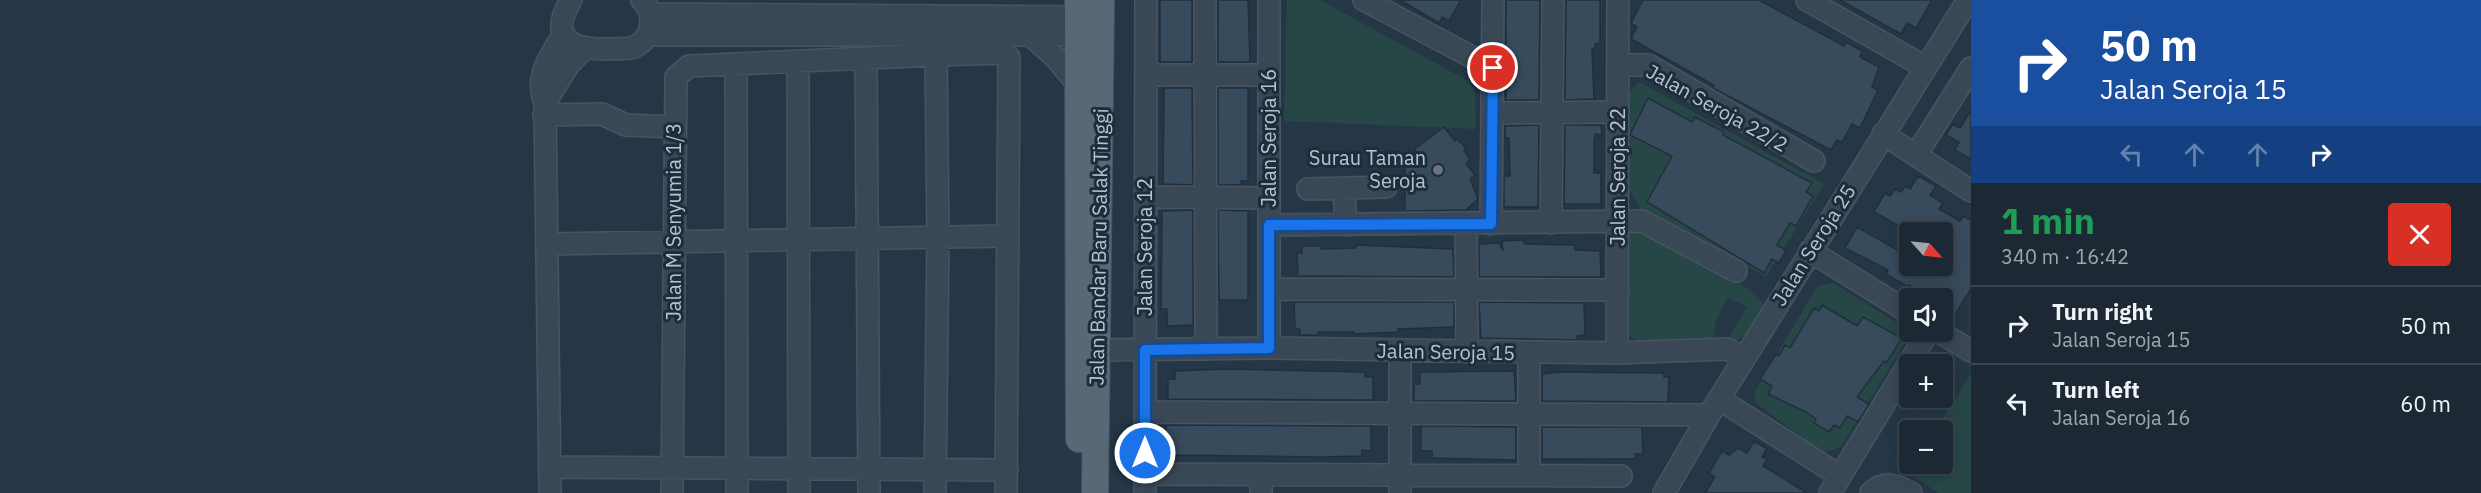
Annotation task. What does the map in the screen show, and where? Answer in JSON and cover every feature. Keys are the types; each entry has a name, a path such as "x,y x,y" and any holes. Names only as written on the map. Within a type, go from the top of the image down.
{"main road":[{"name":"Jalan Bandar Baru Salak Tinggi","path":"1079,493 1077,84 1089,17"},
{"name":"Jalan Bandar Baru Salak Tinggi","path":"1089,17 1097,350 1095,493"}],"street":[{"path":"571,0 565,10 564,34 568,42 584,49 631,48 647,16 1031,26 1089,17"},
{"path":"1031,26 1048,0"},
{"name":"Jalan Seroja 12","path":"1145,484 1146,0"},
{"path":"1205,0 1206,349"},
{"name":"Jalan Seroja 16","path":"1269,0 1269,348"},
{"path":"1364,0 1493,68"},
{"path":"1491,224 1493,0"},
{"path":"1551,223 1553,0"},
{"name":"Jalan Seroja 22","path":"1617,353 1618,0"},
{"path":"1807,0 1925,67"},
{"name":"Jalan Seroja 25","path":"1664,493 1744,358 1968,0"},
{"path":"1031,26 1077,84"},
{"path":"550,493 545,108 540,91 542,77 551,53 564,34"},
{"path":"545,108 568,64 584,49"},
{"name":"Jalan M Senyumia 1/3","path":"672,493 676,77 689,66 1004,53 1009,57 1008,236"},
{"path":"935,493 938,237 936,55"},
{"path":"866,59 869,493"},
{"path":"798,62 799,493"},
{"path":"736,64 737,493"},
{"name":"Jalan Seroja 22/2","path":"1618,65 1648,65 1814,161"},
{"path":"1916,155 1971,68"},
{"path":"1146,75 1269,75"},
{"path":"545,108 602,114 626,125 675,127"},
{"path":"1492,113 1618,112"},
{"path":"1883,134 1971,191"},
{"path":"1308,189 1386,187"},
{"path":"1344,189 1346,225"},
{"path":"1146,197 1269,198"},
{"path":"1269,225 1642,221 1736,271"},
{"path":"1466,224 1467,352"},
{"path":"548,244 1008,236 1006,493"},
{"path":"1810,251 1899,306"},
{"path":"1269,288 1618,290"},
{"path":"1953,340 1971,351"},
{"path":"1145,412 1529,414 1714,407 1835,484 1922,342"},
{"name":"Jalan Seroja 15","path":"1097,350 1269,348 1400,352 1617,353 1727,349 1744,358"},
{"path":"1400,352 1400,484"},
{"path":"1528,476 1529,352"},
{"path":"550,467 1007,470"},
{"path":"1145,484 1400,484 1528,476 1621,477"},
{"path":"1871,493 1876,487 1889,484 1911,493"}],"green space":[{"path":"1287,0 1320,0 1470,82 1475,93 1476,129 1284,121"},
{"path":"1639,82 1824,184 1766,277 1640,209 1629,189 1628,93"},
{"path":"1626,231 1635,231 1724,274 1755,295 1766,306 1747,334 1734,342 1728,338 1747,307 1728,297 1715,323 1714,339 1639,343 1629,335"},
{"path":"1833,283 1899,324 1899,342 1905,342 1841,447 1822,453 1756,403 1754,393 1817,287"},
{"path":"1971,374 1971,493 1939,493 1909,474 1953,474 1953,420 1942,420 1950,408 1953,408 1953,403"}],"building":[{"path":"1160,0 1192,0 1192,62 1160,62"},
{"path":"1218,0 1248,0 1250,62 1218,62"},
{"path":"1400,0 1461,0 1449,21 1442,17 1439,23"},
{"path":"1506,0 1540,0 1539,100 1506,100"},
{"path":"1566,0 1600,0 1600,43 1595,44 1595,49 1592,49 1594,99 1565,100"},
{"path":"1643,0 1759,0 1844,46 1846,42 1862,51 1860,57 1879,67 1872,87 1878,90 1860,128 1852,124 1842,142 1837,140 1831,150 1713,88 1714,85 1631,39 1637,27 1631,23"},
{"path":"1840,0 1932,0 1916,28 1907,23 1901,34"},
{"path":"1164,88 1192,88 1193,185 1163,184"},
{"path":"1218,88 1248,88 1248,181 1241,181 1241,185 1218,185"},
{"path":"1648,98 1692,122 1695,117 1724,132 1723,135 1812,183 1806,192 1813,196 1796,226 1790,223 1777,245 1786,250 1779,263 1772,259 1764,273 1647,202 1672,156 1630,135"},
{"path":"1971,110 1971,159 1955,150 1959,142 1946,135 1953,124 1960,128"},
{"path":"1539,125 1538,207 1504,207 1504,176 1510,176 1509,138 1505,138 1505,126"},
{"path":"1565,125 1601,125 1602,135 1595,134 1594,173 1601,173 1601,204 1564,204"},
{"name":"Surau Taman Seroja","path":"1444,127 1455,141 1457,139 1466,148 1464,151 1470,159 1466,164 1475,175 1470,179 1478,199 1466,210 1405,211 1405,166 1416,165 1415,149"},
{"path":"1918,176 1936,186 1930,195 1943,203 1939,209 1960,221 1963,216 1971,220 1971,289 1956,313 1953,311 1953,288 1914,288 1909,285 1908,287 1886,274 1888,270 1845,248 1857,227 1899,251 1899,276 1953,276 1953,222 1899,222 1899,226 1874,212 1885,193 1890,196 1895,189 1901,192 1905,186 1910,189"},
{"path":"1193,210 1193,325 1167,326 1167,309 1161,309 1162,211"},
{"path":"1218,210 1248,211 1248,300 1219,300"},
{"path":"1524,240 1524,244 1575,245 1575,250 1600,251 1601,277 1479,277 1479,244 1499,243 1503,251 1502,241"},
{"path":"1356,245 1453,249 1454,277 1298,276 1297,253 1302,253 1302,246 1321,246 1321,249 1356,248"},
{"path":"1294,302 1454,302 1454,325 1453,327 1398,329 1398,332 1354,334 1354,332 1318,332 1318,335 1300,335 1300,329 1295,328"},
{"path":"1479,302 1584,303 1585,335 1577,336 1577,340 1481,338"},
{"path":"1822,305 1857,326 1863,317 1899,336 1900,342 1887,362 1884,361 1857,397 1869,404 1858,422 1847,416 1840,428 1834,425 1829,432 1814,423 1816,419 1806,412 1768,394 1772,386 1760,379 1776,354 1779,356 1785,345 1790,348 1814,308 1819,311"},
{"path":"1226,369 1365,372 1365,377 1373,377 1373,400 1168,399 1168,379 1175,379 1175,371"},
{"path":"1514,371 1516,401 1414,401 1414,384 1420,384 1420,372"},
{"path":"1559,372 1664,373 1664,377 1669,377 1668,402 1542,401 1542,374"},
{"path":"1166,425 1371,426 1371,451 1362,450 1362,456 1320,457 1173,455 1173,448 1166,448"},
{"path":"1421,426 1516,427 1516,460 1432,458 1432,451 1421,451"},
{"path":"1542,427 1642,427 1643,454 1635,454 1635,459 1542,459"},
{"path":"1754,441 1767,449 1762,457 1767,459 1763,466 1807,493 1705,493 1715,477 1709,473 1722,451 1729,455 1738,448 1747,453"}],"place":[{"name":"Surau Taman Seroja","path":"1438,170"}],"route":[{"path":"1145,453 1145,350 1269,348 1269,225 1491,224 1493,68"}]}
